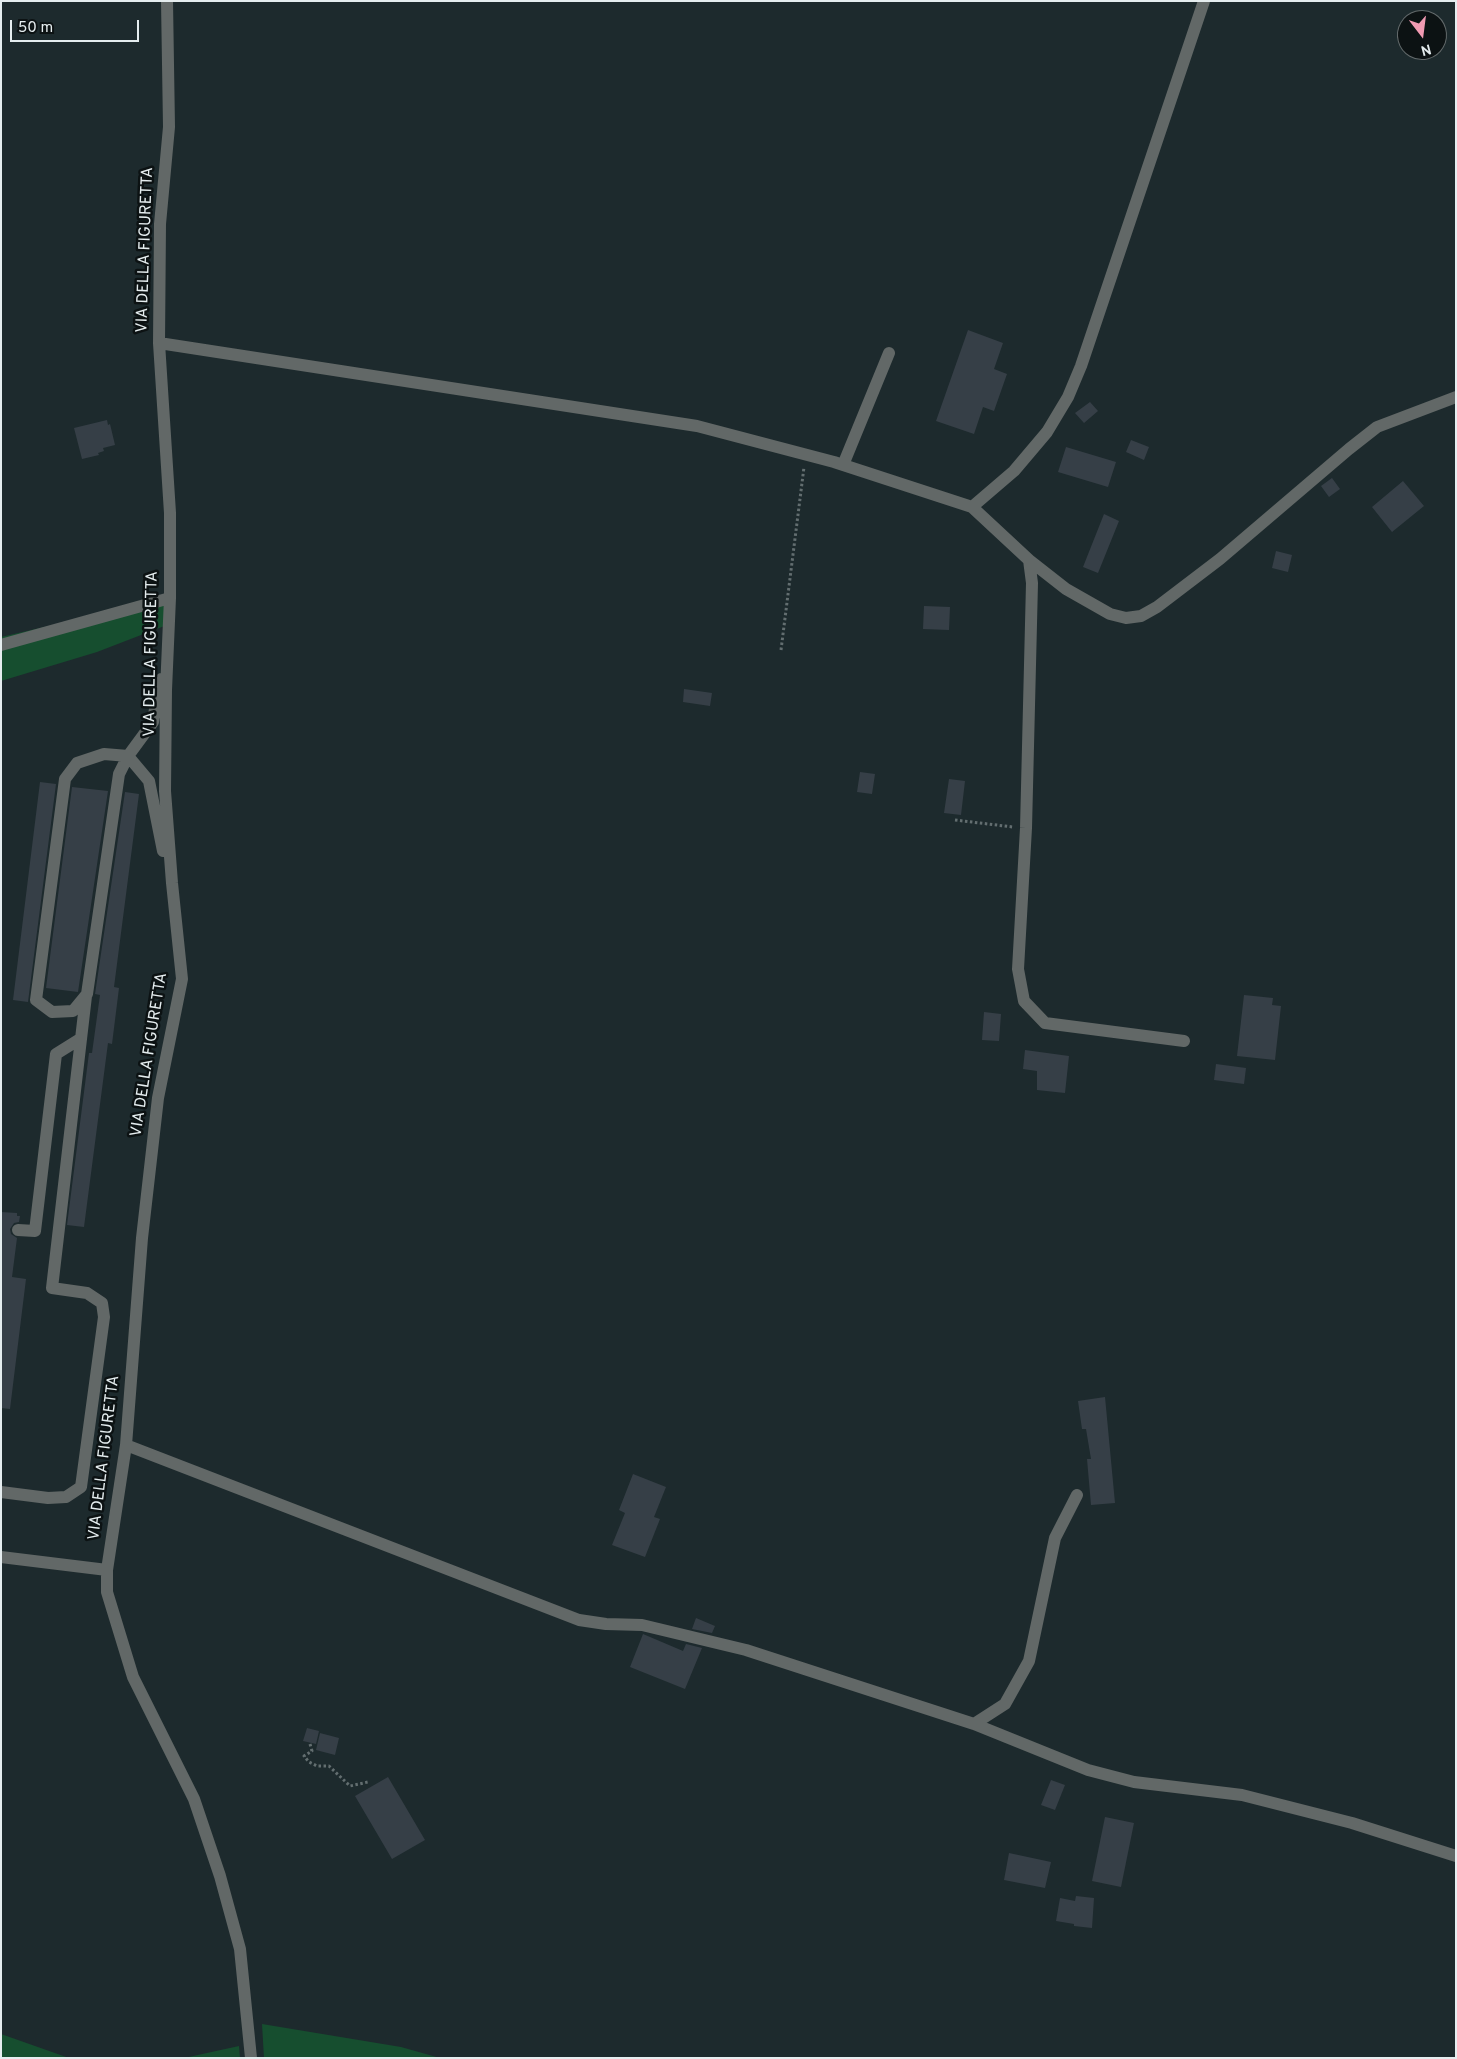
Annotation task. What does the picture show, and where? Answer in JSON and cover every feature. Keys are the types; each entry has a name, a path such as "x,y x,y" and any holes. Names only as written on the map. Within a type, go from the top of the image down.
{"street":[{"name":"VIA DELLA FIGURETTA","path":"167,1 169,11 169,127 160,224 159,343 170,513 170,598 166,666 166,791 182,979 158,1098 142,1238 126,1445 107,1570 107,1592 133,1677 194,1800 220,1876 240,1949 251,2058"},
{"path":"972,507 1014,471 1047,432 1068,397 1081,366 1204,1"},
{"path":"159,343 697,426 806,454 972,507 1028,560 1066,589 1110,614 1126,618 1141,616 1157,607 1220,559 1349,449 1377,428 1456,397"},
{"path":"843,465 889,353"},
{"path":"1028,560 1032,584 1026,828 1018,969 1024,1001 1045,1023 1184,1041"},
{"path":"1,646 170,598"},
{"path":"1,1492 48,1498 66,1497 80,1487 104,1317 102,1303 87,1293 52,1288 80,1039 114,797 119,774 128,756 152,722 158,688 166,666"},
{"path":"87,994 73,1011 52,1012 36,1000 66,779 77,763 104,754 128,756 149,781 176,920"},
{"path":"18,1230 35,1231 56,1054 80,1039"},
{"path":"126,1445 579,1620 606,1624 642,1625 746,1650 974,1724 1088,1770 1134,1782 1242,1795 1352,1823 1456,1856"},
{"path":"974,1724 1005,1704 1029,1661 1055,1538 1077,1495"},
{"path":"1,1557 107,1570"}],"path":[{"path":"780,650 806,454"},
{"path":"955,820 1026,828"},
{"path":"310,1744 312,1751 304,1756 309,1762 317,1766 329,1766 350,1786 368,1782"}],"green space":[{"path":"170,598 167,625 97,652 1,681 1,637"},
{"path":"262,2024 401,2047 440,2058 264,2058"},
{"path":"1,2034 69,2058 1,2058"},
{"path":"239,2046 240,2058 184,2058"}],"building":[{"path":"968,330 1003,343 994,369 1007,374 994,411 983,407 974,434 936,421"},
{"path":"1090,402 1098,411 1084,423 1075,413"},
{"path":"107,420 108,425 110,424 115,445 103,448 104,451 98,453 99,455 82,459 74,428"},
{"path":"1131,440 1149,447 1144,460 1126,452"},
{"path":"1066,447 1116,462 1108,487 1058,472"},
{"path":"1332,478 1340,489 1329,497 1321,486"},
{"path":"1403,481 1424,506 1392,532 1372,507"},
{"path":"1104,514 1119,521 1098,573 1083,567"},
{"path":"1276,551 1292,555 1288,572 1272,568"},
{"path":"924,606 950,607 949,630 923,629"},
{"path":"684,689 712,693 710,706 683,702"},
{"path":"860,772 875,774 872,794 857,792"},
{"path":"949,779 965,781 961,815 944,813"},
{"path":"40,782 56,784 28,1002 13,1000"},
{"path":"72,787 108,791 78,992 46,988"},
{"path":"125,792 139,794 114,987 119,988 112,1044 108,1043 84,1227 67,1225 89,1053 92,1053 100,995 95,994"},
{"path":"1244,995 1273,998 1272,1005 1281,1006 1275,1060 1237,1056"},
{"path":"984,1012 1001,1014 999,1041 982,1040"},
{"path":"1025,1050 1069,1056 1065,1093 1037,1090 1037,1071 1023,1069"},
{"path":"1216,1064 1246,1068 1244,1084 1214,1080"},
{"path":"1,1212 17,1213 17,1216 20,1216 19,1222 14,1223 10,1229 11,1234 17,1238 12,1277 26,1279 10,1409 1,1408"},
{"path":"1105,1397 1115,1503 1091,1505 1087,1459 1091,1459 1086,1429 1082,1429 1078,1401"},
{"path":"633,1474 666,1487 654,1517 660,1519 645,1557 612,1545 625,1513 619,1510"},
{"path":"696,1618 715,1626 712,1633 692,1629"},
{"path":"643,1634 683,1651 686,1644 702,1648 685,1689 630,1667"},
{"path":"307,1728 319,1731 316,1744 303,1741"},
{"path":"320,1733 339,1738 335,1755 316,1750"},
{"path":"388,1777 425,1840 392,1859 355,1796"},
{"path":"1051,1780 1065,1785 1055,1810 1041,1805"},
{"path":"1105,1817 1134,1823 1121,1887 1092,1881"},
{"path":"1009,1853 1051,1862 1045,1888 1004,1880"},
{"path":"1076,1896 1094,1898 1092,1928 1056,1921 1060,1898 1075,1901"}]}
